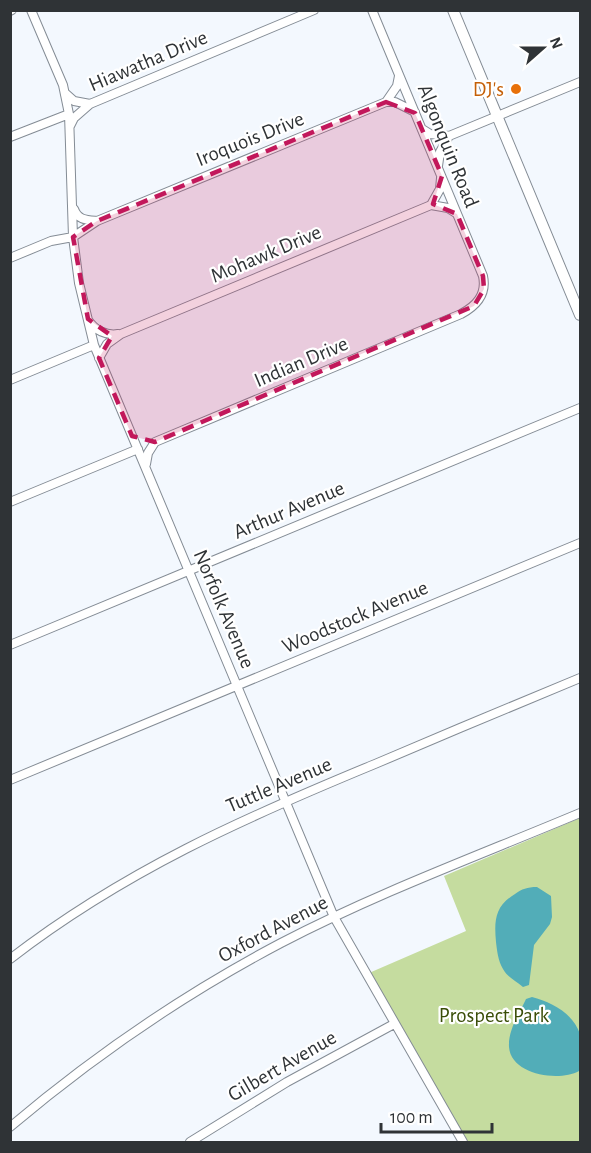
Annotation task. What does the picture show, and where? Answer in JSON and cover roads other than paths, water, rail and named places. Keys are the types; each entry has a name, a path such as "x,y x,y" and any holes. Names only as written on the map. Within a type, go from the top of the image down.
{"main road":[{"path":"453,10 580,315"}],"street":[{"name":"Norfolk Avenue","path":"32,10 65,93 69,114 73,237 79,283 94,345 333,917 461,1140"},
{"name":"Hiawatha Drive","path":"70,126 74,118 90,104 314,10"},
{"name":"Algonquin Road","path":"372,11 483,276 482,296"},
{"path":"386,102 397,86 399,75"},
{"path":"422,129 430,134 449,136 580,82"},
{"path":"65,93 74,100 90,104"},
{"path":"386,102 395,102 415,113"},
{"name":"Iroquois Drive","path":"10,258 51,241 73,237 97,221 386,102"},
{"name":"Hiawatha Drive","path":"10,137 69,114"},
{"path":"438,166 440,152 449,136"},
{"path":"442,176 440,189 431,205 448,208 457,214"},
{"path":"72,203 76,214 84,220 97,221"},
{"name":"Mohawk Drive","path":"99,358 106,344 121,334 431,205"},
{"name":"Indian Drive","path":"155,442 461,314 474,306 482,296"},
{"path":"87,319 97,330 113,335 121,334"},
{"path":"10,380 94,345"},
{"name":"Arthur Avenue","path":"10,645 580,408"},
{"path":"132,436 142,442 155,442"},
{"path":"146,467 148,453 155,442"},
{"path":"10,501 138,448"},
{"name":"Woodstock Avenue","path":"10,780 580,543"},
{"name":"Tuttle Avenue","path":"10,959 98,898 160,861 205,838 285,801 580,678"},
{"name":"Oxford Avenue","path":"10,1127 84,1068 159,1015 237,967 333,917 580,813"},
{"name":"Gilbert Avenue","path":"190,1143 278,1087 394,1024"},
{"path":"449,1143 461,1140"}],"water":[{"path":"537,887 551,896 552,917 550,924 534,945 529,985 523,987 507,975 500,963 495,927 497,914 503,903 522,890"},
{"path":"532,997 560,1009 577,1027 581,1042 579,1071 560,1076 537,1074 518,1064 512,1057 509,1041 512,1028 526,999"}],"place":[{"name":"DJ's","path":"516,89"}],"park label":[{"name":"Prospect Park","path":"494,1015"}]}
